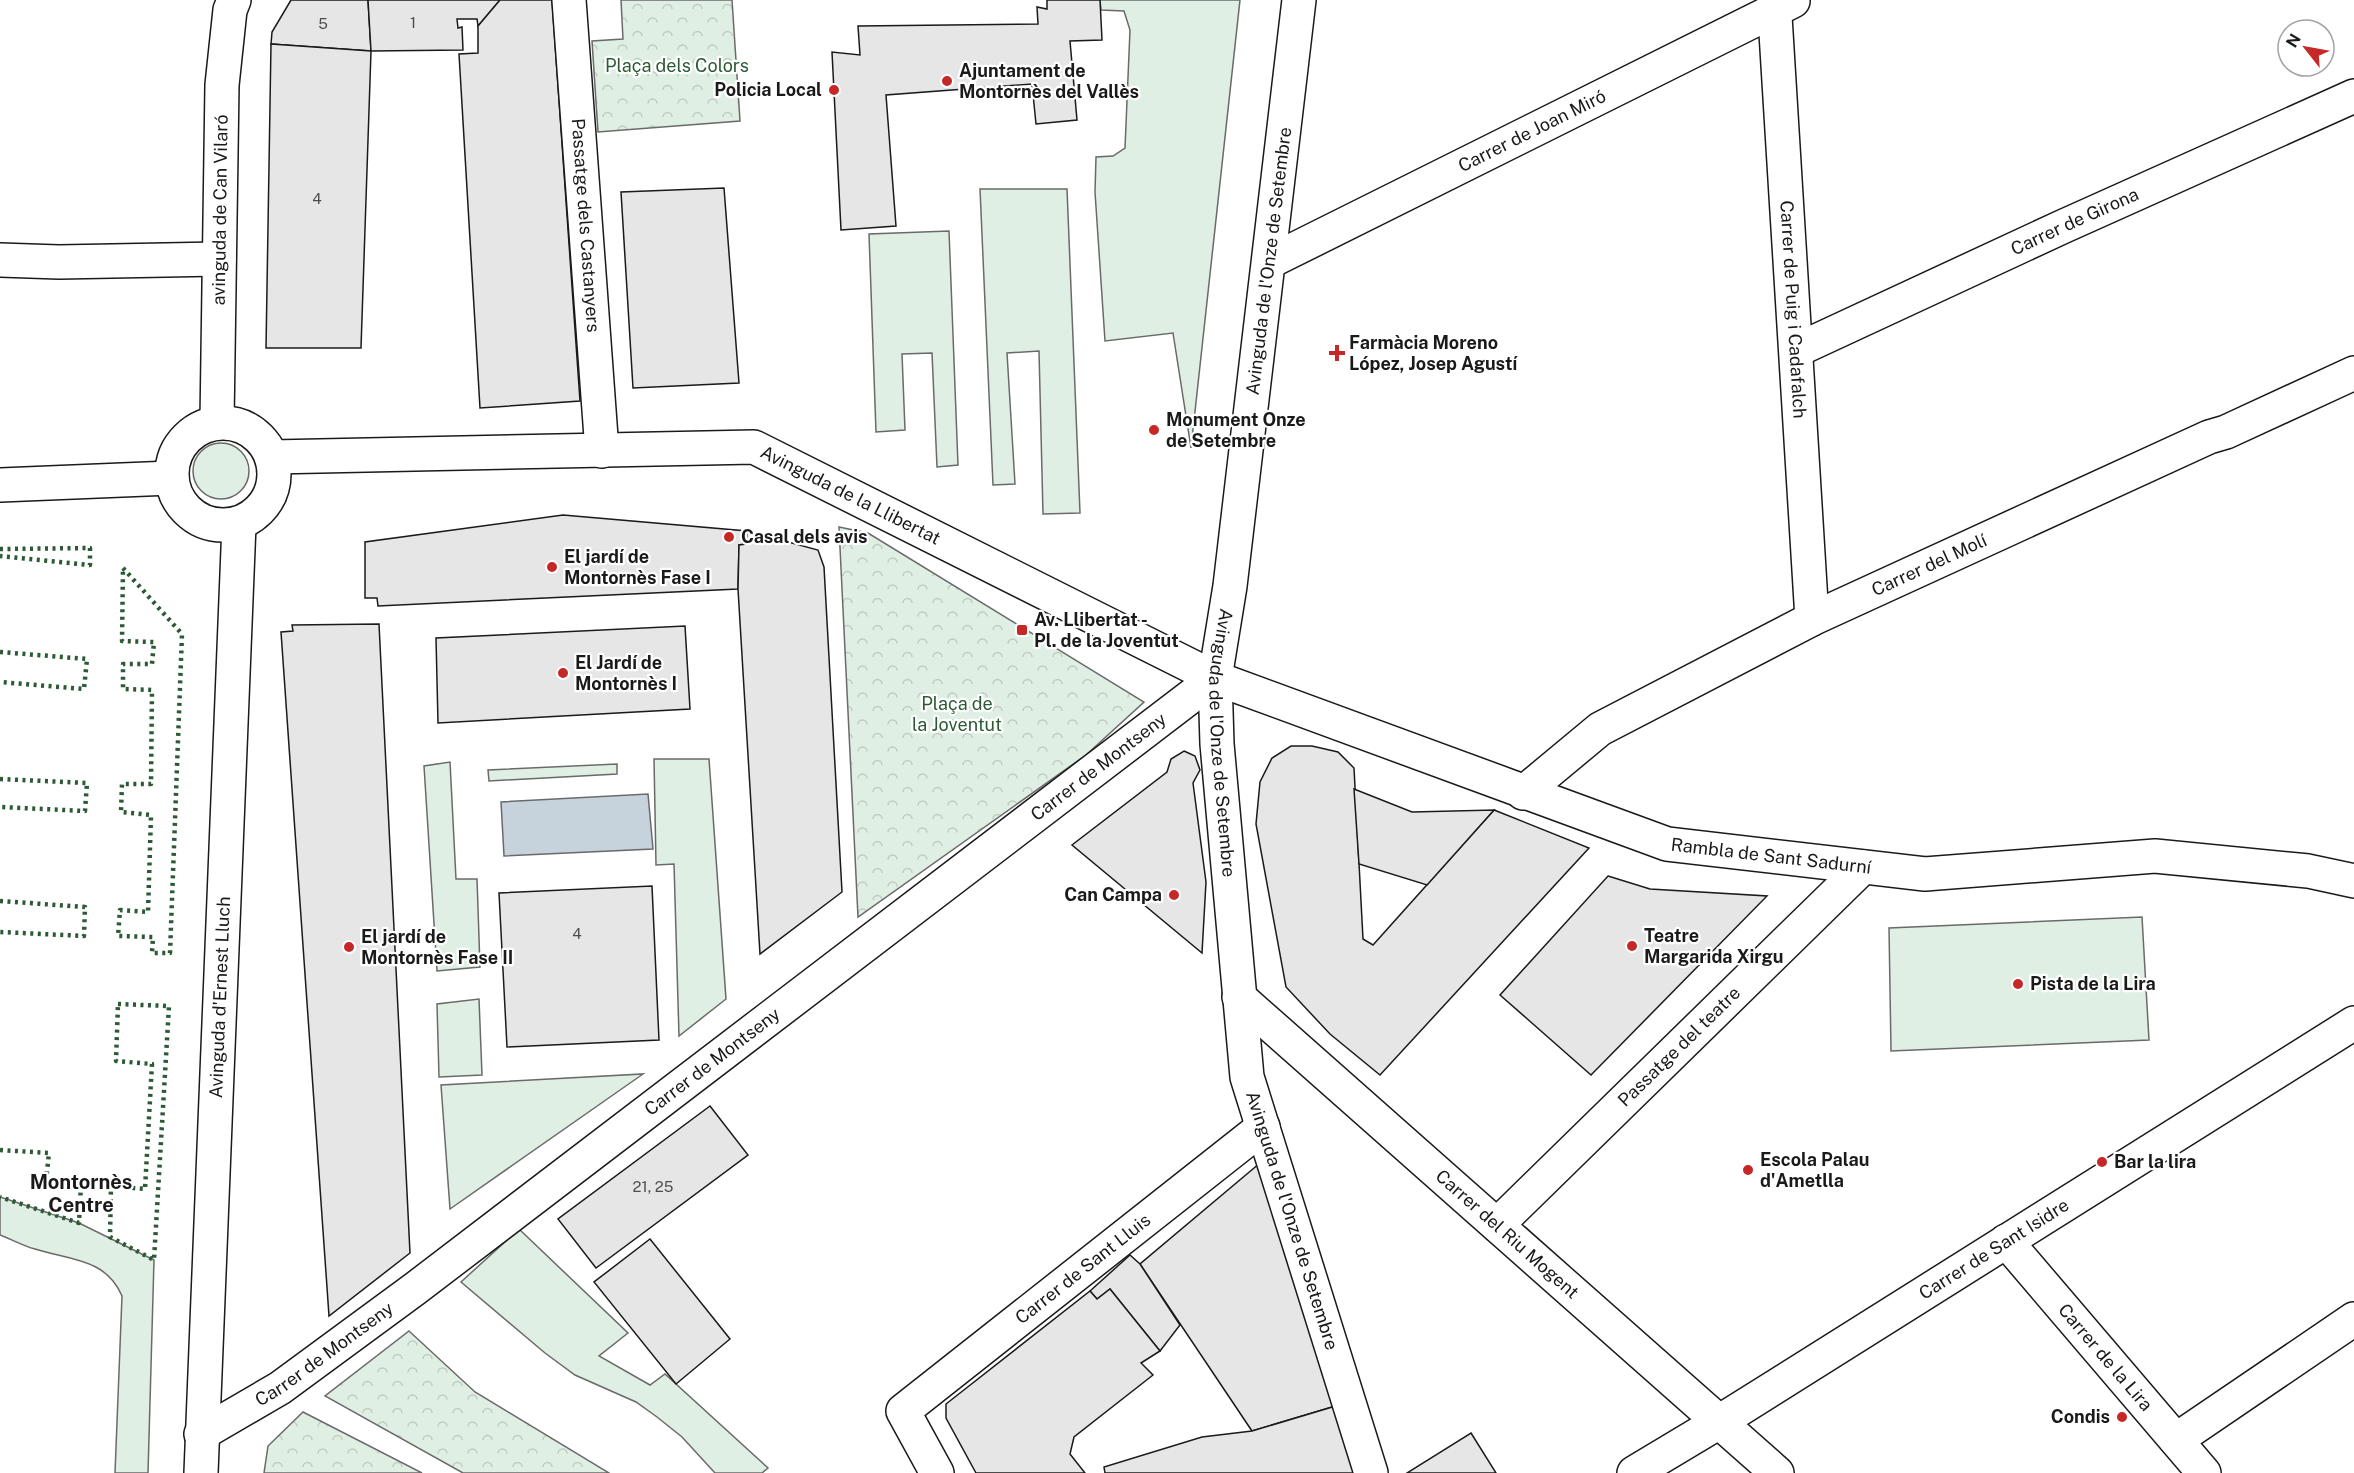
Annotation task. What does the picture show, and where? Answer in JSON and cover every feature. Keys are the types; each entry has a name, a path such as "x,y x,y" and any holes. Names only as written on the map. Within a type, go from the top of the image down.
{"street":[{"name":"avinguda de Can Vilaró","path":"217,422 222,85 230,10 234,0"},
{"name":"Passatge dels Castanyers","path":"569,0 602,451"},
{"name":"Avinguda de l'Onze de Setembre","path":"1299,0 1230,586 1215,678 1217,744 1247,1077 1371,1473"},
{"name":"Carrer de Joan Miró","path":"1269,262 1781,3"},
{"name":"Carrer de Puig i Cadafalch","path":"1781,3 1812,619"},
{"name":"Carrer de Girona","path":"1797,350 2073,222 2354,96"},
{"path":"0,260 59,262 219,259"},
{"name":"Carrer del Molí","path":"1523,793 1600,729 1812,619 2354,373"},
{"path":"217,422 234,423 250,429 263,441 272,457 275,477 270,497 257,513 239,524 216,526 194,517 178,501 171,478 172,462 178,447 188,435 201,427 217,422"},
{"name":"Avinguda de la Llibertat","path":"272,457 754,447 1215,678"},
{"path":"0,485 171,478"},
{"name":"Avinguda d'Ernest Lluch","path":"201,1473 239,524"},
{"name":"Rambla de Sant Sadurní","path":"1215,678 1667,844 1925,874 2155,856 2308,871 2354,881"},
{"name":"Carrer de Montseny","path":"201,1434 280,1388 416,1287 1215,678"},
{"name":"Passatge del teatre","path":"1497,1225 1863,867"},
{"name":"Carrer del Riu Mogent","path":"1239,996 1778,1473"},
{"name":"Carrer de Sant Isidre","path":"1634,1473 1719,1422 2354,1023"},
{"name":"Carrer de Sant Lluis","path":"937,1473 903,1411 1263,1127"},
{"name":"Carrer de la Lira","path":"2006,1242 2204,1473"},
{"path":"2176,1440 2354,1319"}],"green space":[{"name":"Plaça dels Colors","path":"621,0 732,0 740,121 598,132 592,41 623,39"},
{"path":"1100,0 1240,0 1191,448 1173,333 1105,341 1095,192 1096,157 1113,156 1125,148 1130,30 1124,11 1101,10"},
{"path":"980,189 1067,189 1080,513 1043,514 1039,351 1007,353 1015,484 993,485"},
{"path":"949,231 958,465 937,467 932,353 902,354 905,430 876,432 869,234"},
{"path":"216,443 226,443 241,451 247,460 249,471 247,482 241,491 226,499 216,499 205,494 198,487 193,476 193,466 198,455 205,448"},
{"name":"Plaça de la Joventut","path":"839,527 868,533 1144,702 1086,755 858,917"},
{"path":"654,759 709,759 726,999 679,1036 674,864 656,865"},
{"path":"450,762 456,879 477,879 480,967 437,971 424,766"},
{"path":"617,764 617,774 489,781 488,770"},
{"name":"Pista de la Lira","path":"2142,917 2149,1040 1891,1051 1889,928"},
{"path":"479,999 482,1075 439,1077 437,1004"},
{"path":"643,1074 450,1209 441,1085"},
{"path":"0,1197 79,1223 154,1260 148,1473 115,1473 122,1296 115,1284 96,1267 31,1248 0,1235"},
{"path":"519,1229 628,1333 599,1356 650,1385 665,1374 768,1468 762,1473 715,1473 682,1437 657,1417 636,1402 575,1375 545,1353 461,1282"},
{"path":"409,1331 475,1392 609,1473 463,1473 325,1396"},
{"path":"303,1412 422,1473 264,1473 268,1446"}],"shaded area":[{"path":"648,794 653,849 504,856 501,802"}],"building":[{"path":"291,0 368,0 371,51 271,44 272,32"},
{"path":"368,0 500,0 478,26 477,19 457,19 458,28 462,27 463,50 371,51"},
{"path":"500,0 552,0 580,401 480,408 459,54 478,53 478,26"},
{"path":"1047,0 1100,0 1102,40 1070,41 1077,120 1036,124 1032,84 886,95 896,226 841,230 832,52 860,55 858,26 1038,24 1037,7 1047,9"},
{"path":"271,44 371,51 361,348 266,348"},
{"path":"724,188 739,383 633,388 621,192"},
{"name":"El jardí de Montornès Fase I","path":"563,515 747,531 746,544 739,545 738,589 378,606 377,598 365,598 365,542"},
{"path":"747,531 818,550 824,567 842,892 760,954 738,589 739,545 746,544"},
{"name":"El jardí de Montornès Fase II","path":"379,624 410,1253 329,1316 281,632 293,631 292,625"},
{"name":"El Jardí de Montornès I","path":"685,626 690,709 438,723 436,638"},
{"path":"1291,746 1312,746 1338,752 1354,768 1363,939 1373,945 1494,810 1589,848 1380,1075 1330,1034 1286,987 1256,824 1260,782 1272,758"},
{"path":"1184,751 1195,756 1200,770 1193,783 1206,882 1202,953 1072,845 1167,772 1171,759"},
{"path":"1354,789 1412,812 1494,810 1427,885 1359,864"},
{"name":"Teatre Margarida Xirgu","path":"1608,876 1650,889 1767,896 1591,1075 1500,995"},
{"name":"El jardí de Montornès Fase II","path":"652,886 659,1040 507,1047 499,893"},
{"path":"710,1106 748,1155 596,1268 558,1219"},
{"path":"1260,1163 1339,1405 1252,1431 1140,1264"},
{"path":"650,1239 730,1339 676,1384 594,1282"},
{"path":"1130,1255 1140,1264 1180,1325 1160,1351 1110,1289 1097,1299 1090,1291"},
{"path":"1110,1289 1160,1351 1141,1363 1153,1375 1074,1437 1070,1454 1085,1473 976,1473 946,1418 946,1404 1090,1291 1097,1299"},
{"path":"1339,1405 1358,1473 1105,1473 1104,1467 1202,1437 1252,1431"},
{"path":"1471,1433 1496,1473 1407,1473"}],"hedge":[{"path":"0,549 90,548 90,565 0,556"},
{"path":"123,568 182,634 170,953 152,953 153,937 118,936 120,910 148,912 151,815 121,812 122,784 151,784 152,690 123,689 123,664 152,664 154,642 122,641 123,568"},
{"path":"0,652 87,659 84,689 0,682"},
{"path":"0,779 87,783 85,811 0,807"},
{"path":"0,901 85,907 84,936 0,932"},
{"path":"118,1004 169,1006 154,1260 110,1237 111,1186 145,1189 152,1064 116,1061 118,1004"},
{"path":"0,1150 49,1153 46,1181 81,1185 79,1223 0,1197"}],"place":[{"name":"Ajuntament de Montornès del Vallès","path":"947,81"},
{"name":"Policia Local","path":"834,90"},
{"name":"Farmàcia Moreno López, Josep Agustí","path":"1337,353"},
{"name":"Monument Onze de Setembre","path":"1154,430"},
{"name":"Casal dels avis","path":"729,537"},
{"name":"El jardí de Montornès Fase I","path":"552,567"},
{"name":"Av. Llibertat - Pl. de la Joventut","path":"1022,630"},
{"name":"El Jardí de Montornès I","path":"563,673"},
{"name":"Can Campa","path":"1174,895"},
{"name":"Teatre Margarida Xirgu","path":"1632,946"},
{"name":"El jardí de Montornès Fase II","path":"349,947"},
{"name":"Pista de la Lira","path":"2018,984"},
{"name":"Bar la lira","path":"2102,1162"},
{"name":"Escola Palau d'Ametlla","path":"1748,1170"},
{"name":"Condis","path":"2122,1417"}],"district":[{"name":"Montornès Centre","path":"81,1194"}]}
